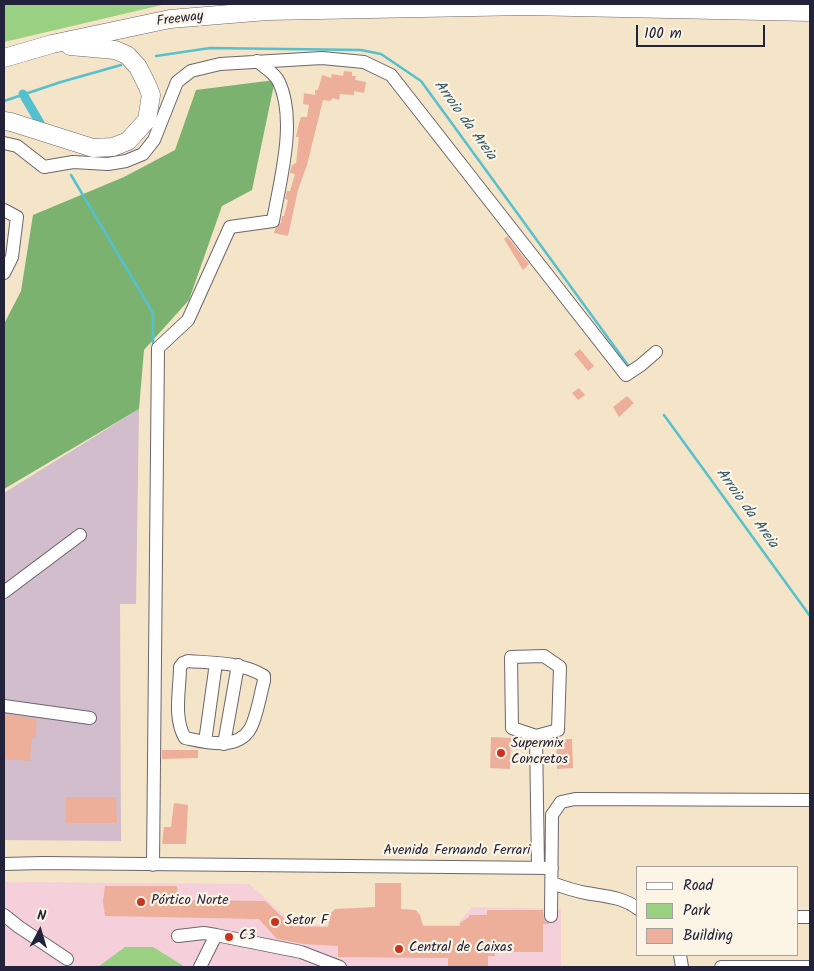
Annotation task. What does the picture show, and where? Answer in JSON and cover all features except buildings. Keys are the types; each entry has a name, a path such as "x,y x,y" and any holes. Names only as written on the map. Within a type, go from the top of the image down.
{"highway":[{"name":"Freeway","path":"4,58 52,44 170,19 267,12 526,6 810,12"},
{"path":"4,121 93,148 113,147 128,141 147,120 151,95 138,67 127,55 115,50 52,44"}],"street":[{"path":"4,143 17,146 44,166 73,162 108,164 126,160 143,154 154,140 177,82 191,71 220,64 257,61 322,58 364,62 392,75 626,376 656,352"},
{"path":"154,865 158,348 188,320 230,226 273,221 288,116 279,82 274,74 257,61"},
{"path":"4,210 17,217 12,257 4,274"},
{"path":"4,592 80,535"},
{"path":"544,656 560,667 558,730 536,736 512,728 511,657 544,656"},
{"path":"188,661 216,663 238,665 264,676 250,728 245,736 224,744 185,738 181,731 179,719 180,667 188,661"},
{"path":"205,742 216,663"},
{"path":"224,744 238,665"},
{"path":"4,706 90,718"},
{"path":"536,736 538,868"},
{"path":"551,916 552,815 561,802 575,799 810,800"},
{"name":"Avenida Fernando Ferrari","path":"4,859 43,863"},
{"name":"Avenida Fernando Ferrari","path":"4,864 552,868"},
{"path":"552,883 584,893 628,902 636,908"},
{"path":"4,915 67,959"},
{"path":"178,936 204,933 216,935 300,952 340,967"},
{"path":"200,967 216,935"},
{"path":"721,967 810,967"}],"shaded area":[{"path":"139,409 136,604 120,604 121,841 4,840 4,493"},
{"path":"4,882 249,884 295,925 457,925 472,907 561,909 561,967 4,967"}],"green space":[{"path":"4,4 166,4 4,42"},
{"path":"275,80 252,190 222,206 189,300 144,350 139,409 4,489 4,324 21,291 33,215 124,177 175,150 196,90"},
{"path":"125,947 153,947 183,967 98,967"}],"waterway":[{"name":"Arroio da Areia","path":"156,56 210,48 361,50 381,54 421,81 630,368"},
{"name":"Arroio da Areia","path":"4,101 121,65"},
{"path":"23,94 40,123"},
{"path":"71,175 153,313 153,348"},
{"name":"Arroio da Areia","path":"664,415 810,616"}],"place":[{"name":"Supermix Concretos","path":"501,753"},
{"name":"Pórtico Norte","path":"141,902"},
{"name":"Setor F","path":"275,922"},
{"name":"C3","path":"229,937"},
{"name":"Central de Caixas","path":"399,949"}]}
